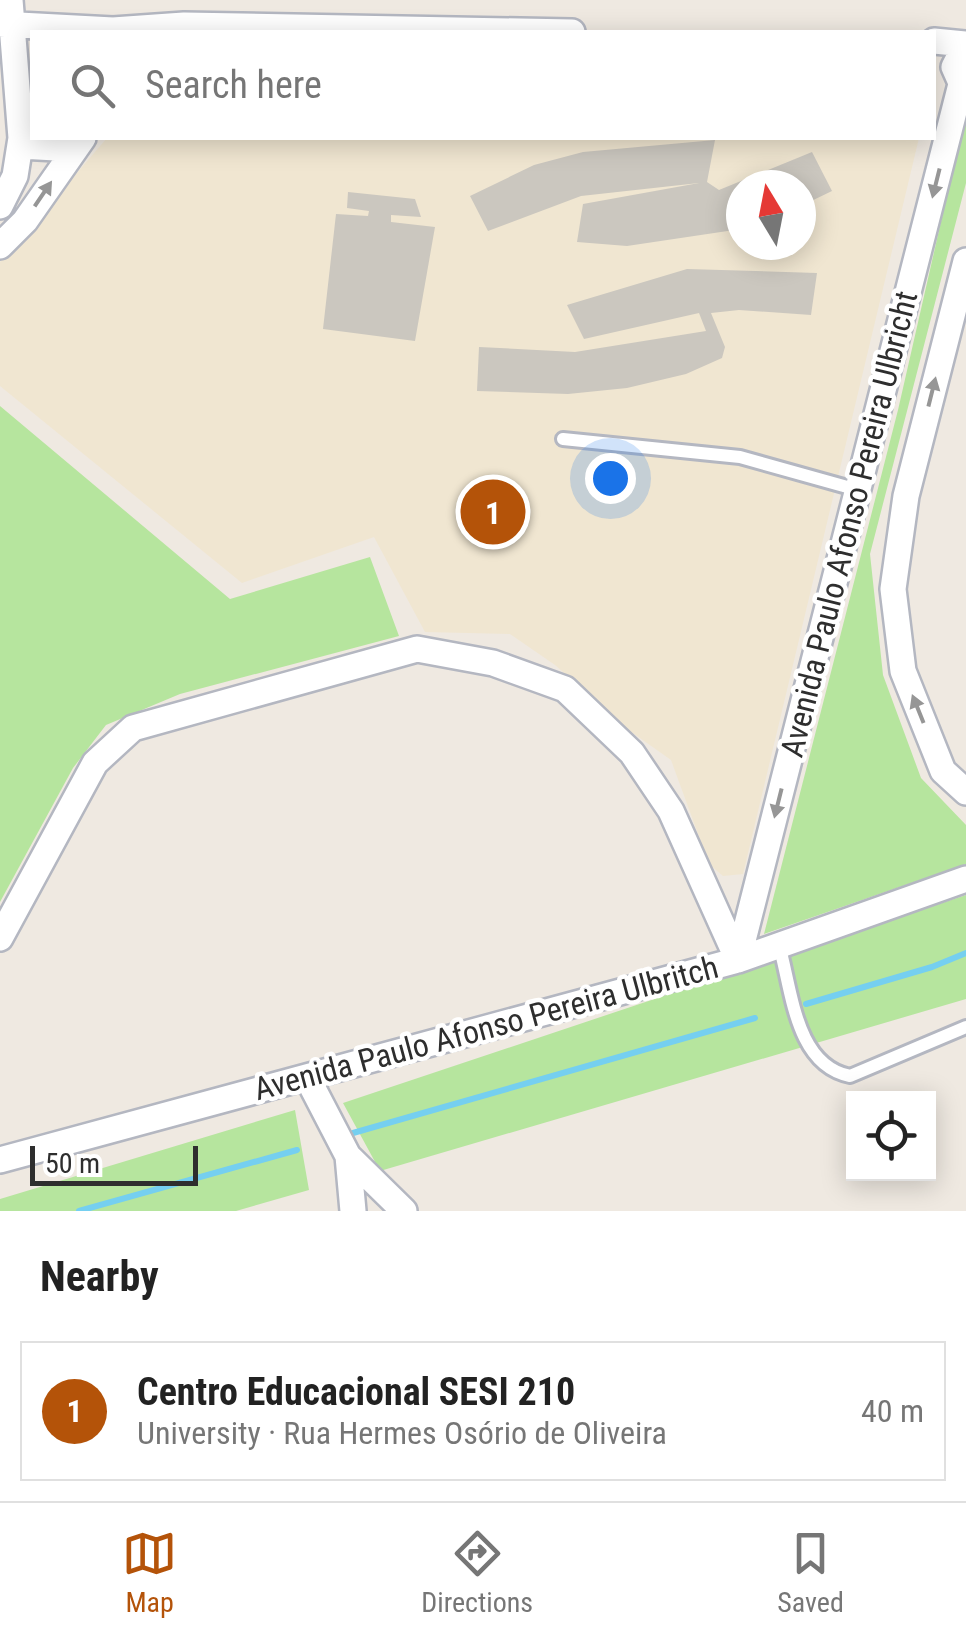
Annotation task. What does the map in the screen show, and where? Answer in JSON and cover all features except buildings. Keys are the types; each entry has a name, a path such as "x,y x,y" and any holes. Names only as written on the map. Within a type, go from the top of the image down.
{"street":[{"path":"0,206 15,176 20,146 8,16 107,30"},
{"path":"148,30 311,30"},
{"path":"936,41 966,44"},
{"name":"Avenida Paulo Afonso Pereira Ulbricht","path":"738,960 858,490 953,76 966,44"},
{"path":"20,146 78,143"},
{"path":"0,246 25,221 78,143"},
{"path":"966,262 906,496 893,589 902,671 943,771 966,792"},
{"path":"0,938 95,764 134,728 416,649 492,662 566,690 632,753 671,810 738,960"},
{"name":"Avenida Paulo Afonso Pereira Ulbritch","path":"0,1160 738,960 966,879"},
{"path":"307,1077 348,1156 404,1211"},
{"path":"348,1156 353,1211"}],"lane":[{"path":"563,439 740,457 858,490"},
{"path":"780,945 804,1036 812,1053 833,1072 850,1076 966,1028"}],"shaded area":[{"path":"105,140 919,140 743,874 723,876 709,864 671,760 630,731 555,665 510,634 425,632 374,537 242,583 0,386 0,262"}],"green space":[{"path":"966,112 966,183 870,554 883,675 921,778 966,825 966,864 764,934 898,410"},
{"path":"0,406 230,599 370,557 399,636 180,694 106,725 73,768 0,902"},
{"path":"966,895 966,999 380,1171 343,1103"},
{"path":"295,1110 309,1190 236,1211 0,1211 0,1199"}],"waterway":[{"path":"806,1004 932,967 966,953"},
{"path":"353,1133 755,1018"},
{"path":"79,1211 297,1150"}],"place":[{"name":"Centro Educacional SESI 210","path":"493,512"}]}
